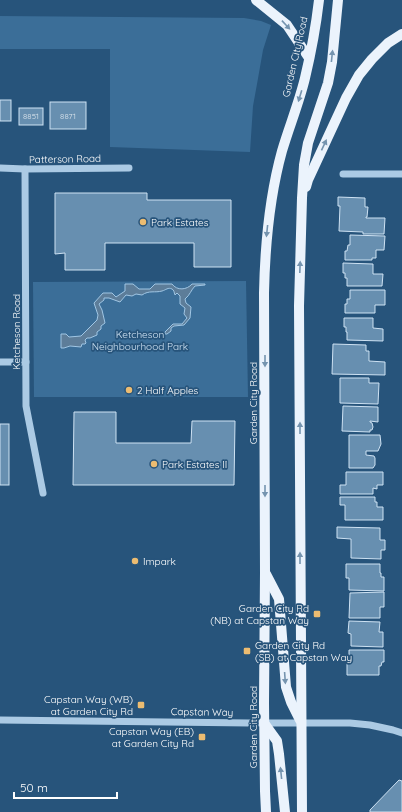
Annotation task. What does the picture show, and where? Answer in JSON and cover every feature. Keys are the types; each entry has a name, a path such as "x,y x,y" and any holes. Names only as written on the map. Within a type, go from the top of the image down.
{"main road":[{"path":"256,0 287,25 309,58"},
{"name":"Garden City Road","path":"266,812 264,723 264,293 267,231 272,192 282,151 305,78 319,0"},
{"path":"302,812 299,306 302,198 304,165 308,143 328,83 332,62 338,0"},
{"path":"302,198 308,180 346,98 359,75 372,59 388,44 402,34"},
{"path":"265,572 279,599 286,687 301,723"},
{"path":"264,723 277,741 285,812"}],"street":[{"name":"Patterson Road","path":"0,168 129,168"},
{"name":"Ketcheson Road","path":"25,169 26,406 43,493"},
{"path":"343,174 402,174"},
{"path":"0,362 26,362"},
{"name":"Capstan Way","path":"0,720 264,723 323,722 370,725 402,733"}],"green space":[{"path":"0,16 244,18 261,21 271,25 263,50 253,106 250,152 110,147 110,49 0,49"},
{"name":"Ketcheson Neighbourhood Park","path":"246,281 248,397 34,397 33,282"}],"shaded area":[{"path":"125,284 133,284 139,289 150,289 155,284 172,284 179,289 187,288 192,284 205,285 195,286 185,299 186,303 191,307 190,318 184,325 174,326 171,328 171,331 167,334 165,334 165,332 173,324 182,324 187,318 184,314 185,308 180,304 180,296 177,293 175,295 173,290 169,288 159,292 142,295 126,295 120,302 109,298 104,298 104,300 99,304 105,323 97,332 97,335 87,338 85,340 86,343 82,344 81,347 70,346 61,348 61,334 66,334 69,337 81,336 97,320 98,315 94,303 103,293 112,293 116,297 125,291"}],"building":[{"path":"0,100 11,100 11,121 0,121"},
{"path":"50,102 86,102 86,129 50,129"},
{"path":"19,108 43,108 43,125 19,125"},
{"name":"Park Estates","path":"55,193 147,193 147,200 231,200 231,267 194,267 194,243 105,243 105,270 65,270 65,253 55,254"},
{"path":"338,197 365,198 365,207 368,207 366,218 385,218 384,234 363,234 363,232 339,231 340,206 338,206"},
{"path":"350,235 385,236 384,250 376,250 376,258 372,258 372,260 345,260 345,251 347,251 348,245 350,245"},
{"path":"343,263 373,264 373,274 383,274 382,286 347,286 347,278 345,278 345,273 343,273"},
{"path":"350,290 385,290 385,305 375,305 375,313 345,313 345,304 347,304 347,299 350,299"},
{"path":"344,318 373,318 373,328 383,329 383,341 347,340 346,327 344,327"},
{"path":"333,344 366,345 366,351 369,351 369,361 385,362 385,375 332,374"},
{"path":"340,378 369,378 369,383 379,383 378,404 340,403"},
{"path":"343,406 378,407 378,422 370,421 373,427 370,432 342,431"},
{"name":"Park Estates II","path":"74,412 116,412 116,443 191,443 192,421 235,421 234,485 73,485"},
{"path":"0,424 9,424 9,485 0,485"},
{"path":"349,435 380,435 381,444 378,451 366,451 366,455 374,456 375,458 375,465 373,468 349,468"},
{"path":"346,472 383,472 383,485 377,485 377,489 373,488 373,494 340,494 340,485 346,485"},
{"path":"340,497 375,497 377,507 383,507 383,520 345,520 345,505 340,505"},
{"path":"337,527 380,528 380,540 385,540 385,550 381,550 381,559 351,558 351,539 337,538"},
{"path":"346,564 380,564 381,577 384,577 384,591 349,590 349,578 346,578"},
{"path":"384,592 384,607 380,607 380,618 349,618 350,593"},
{"path":"349,621 380,622 379,632 383,632 383,647 351,646 351,634 348,633"},
{"path":"349,650 384,650 384,662 382,662 381,666 379,666 379,675 347,675"},
{"path":"399,780 402,781 402,812 370,812 370,810"}],"place":[{"name":"Park Estates","path":"143,222"},
{"name":"2 Half Apples","path":"129,390"},
{"name":"Park Estates II","path":"154,464"},
{"name":"Impark","path":"135,561"},
{"name":"Garden City Rd (NB) at Capstan Way","path":"317,614"},
{"name":"Garden City Rd (SB) at Capstan Way","path":"247,651"},
{"name":"Capstan Way (WB) at Garden City Rd","path":"141,705"},
{"name":"Capstan Way (EB) at Garden City Rd","path":"202,737"}]}
